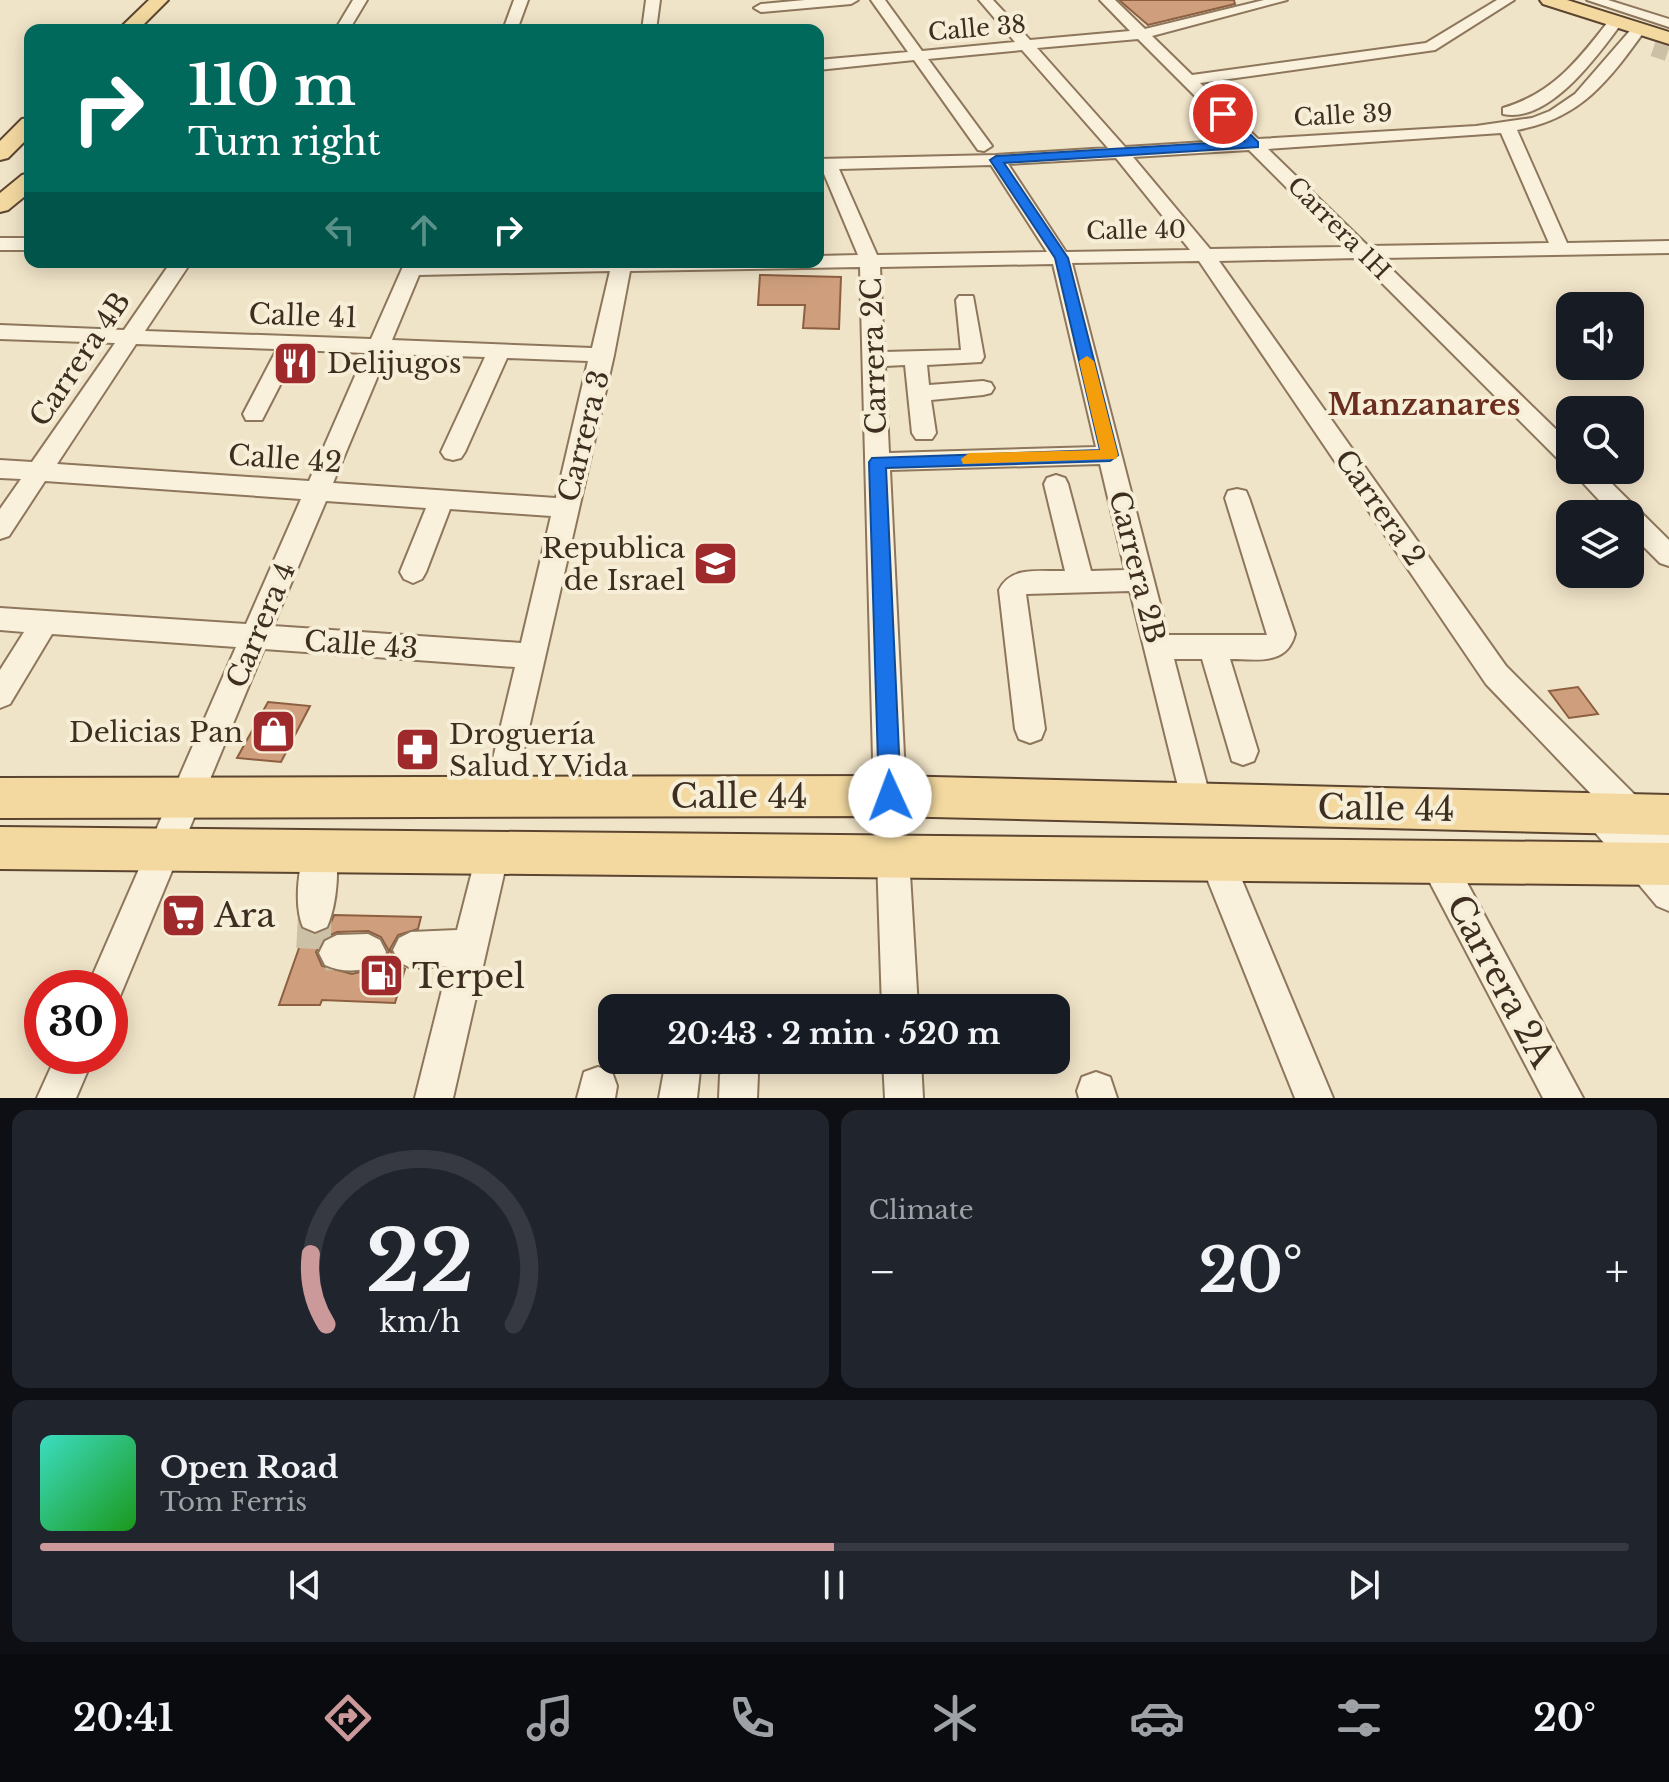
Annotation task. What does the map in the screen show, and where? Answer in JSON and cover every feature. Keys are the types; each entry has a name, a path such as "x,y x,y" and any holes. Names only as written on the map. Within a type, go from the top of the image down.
{"main road":[{"path":"133,24 159,0"},
{"path":"152,24 176,0"},
{"path":"1549,0 1616,21 1634,35 1664,41"},
{"path":"1615,0 1669,16"},
{"path":"0,205 24,186"},
{"name":"Calle 44","path":"0,798 890,796 1633,814"},
{"path":"1066,802 1075,859"},
{"name":"Calle 44","path":"0,848 1663,868"}],"street":[{"path":"346,24 360,0"},
{"path":"512,24 521,0"},
{"path":"650,24 653,0"},
{"path":"762,9 851,0"},
{"name":"Carrera 2B","path":"878,0 990,153 1061,258 1196,804"},
{"name":"Carrera 2","path":"986,0 1205,255 1496,675 1633,814 1663,868"},
{"name":"Carrera 1H","path":"1107,0 1556,443"},
{"name":"Calle 38","path":"824,64 1143,34 1280,0"},
{"path":"1188,80 1430,47 1507,0"},
{"path":"1561,0 1664,41"},
{"path":"1594,0 1669,23"},
{"name":"Calle 39","path":"1114,146 1241,131 1485,117 1530,107 1570,81 1616,21"},
{"name":"Calle 39","path":"824,159 1114,146 1253,144 1507,127 1556,115 1592,89 1634,35"},
{"path":"1570,81 1592,89"},
{"path":"1507,127 1561,250"},
{"name":"Carrera 2C","path":"824,165 870,261 890,796"},
{"path":"0,195 24,185"},
{"path":"0,244 24,244"},
{"name":"Calle 40","path":"824,262 1669,247"},
{"name":"Carrera 4B","path":"0,529 177,268"},
{"name":"Carrera 4","path":"113,970 413,268"},
{"name":"Carrera 3","path":"500,796 621,268"},
{"path":"874,359 973,357 966,300"},
{"name":"Calle 41","path":"0,332 603,355"},
{"path":"254,414 290,344"},
{"path":"453,452 499,351"},
{"path":"915,358 924,433"},
{"path":"919,393 983,388"},
{"path":"878,462 1110,455"},
{"name":"Calle 42","path":"0,469 566,508"},
{"path":"1056,484 1081,582"},
{"path":"1597,484 1612,500"},
{"path":"1157,647 1272,647 1279,642 1281,634 1237,498"},
{"path":"413,572 442,499"},
{"path":"1644,532 1669,556"},
{"path":"1030,729 1012,590 1019,583 1141,580"},
{"name":"Calle 43","path":"0,619 530,656"},
{"path":"0,695 45,622"},
{"path":"1212,646 1243,751"},
{"path":"315,915 320,851"},
{"path":"434,1098 493,852"},
{"path":"893,857 899,994"},
{"path":"1217,861 1314,1098"},
{"name":"Carrera 2A","path":"1438,863 1564,1098"},
{"path":"411,950 470,947"},
{"path":"56,1098 67,1074"},
{"path":"903,1074 904,1098"}],"building":[{"path":"1119,0 1234,0 1235,4 1148,25"},
{"path":"760,275 841,277 839,329 803,328 805,305 758,305"},
{"path":"1578,687 1598,714 1569,718 1549,691"},
{"name":"Delicias Pan","path":"268,702 310,706 281,762 237,758"},
{"name":"Droguería Salud Y Vida","path":"412,736 435,738 425,761 400,762"},
{"path":"334,915 421,917 418,929 398,935 390,949 396,963 405,969 395,1003 322,1000 320,1005 279,1005 305,931 316,935 328,930","holes":["368,931 381,937 389,951 381,967 352,974 322,966 316,952 324,938 337,932"]}],"tunnel":[{"path":"1653,49 1668,54"},
{"path":"315,915 313,954 337,953"}],"slow traffic":[{"path":"969,459 1110,455 1087,361"}],"place":[{"name":"Delijugos","path":"296,363"},
{"name":"Republica de Israel","path":"716,564"},
{"name":"Delicias Pan","path":"274,732"},
{"name":"Droguería Salud Y Vida","path":"418,750"},
{"name":"Ara","path":"183,915"},
{"name":"Terpel","path":"381,976"}],"district":[{"name":"Manzanares","path":"1424,404"}],"route":[{"path":"890,796 878,462 1110,455 1061,258 996,160 1253,144 1223,114"}]}
